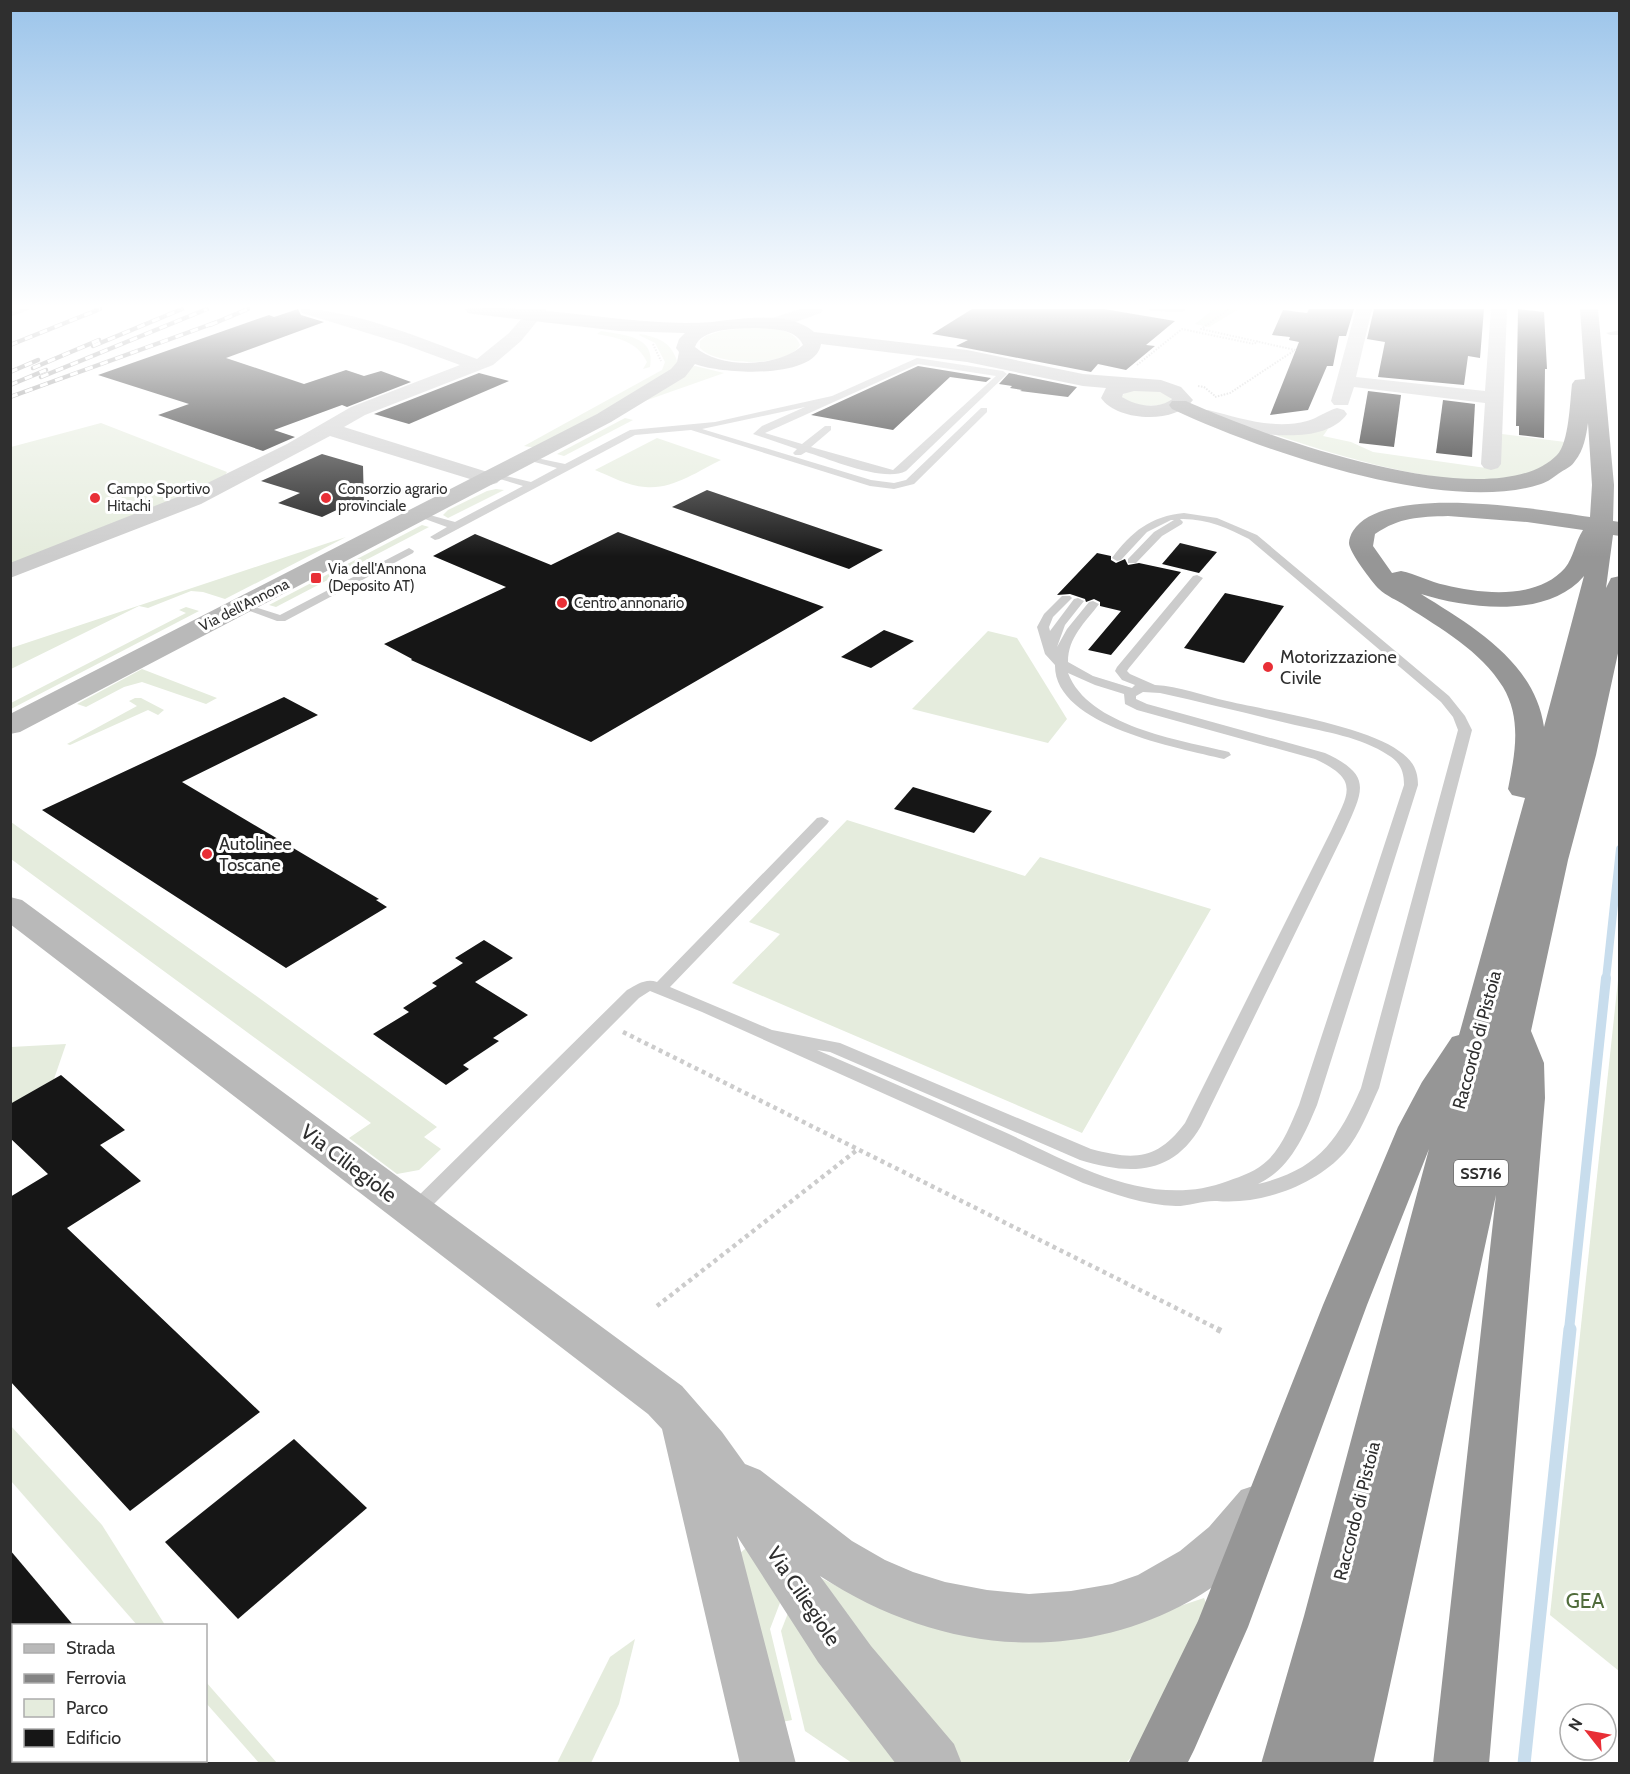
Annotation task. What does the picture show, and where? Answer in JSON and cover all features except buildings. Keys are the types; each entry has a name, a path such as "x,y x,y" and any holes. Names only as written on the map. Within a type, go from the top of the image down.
{"highway":[{"path":"1180,404 1208,420 1245,433 1380,474 1453,485 1506,484 1544,474 1556,468 1566,459 1574,440 1580,392"},
{"name":"Raccordo di Pistoia","path":"1345,1764 1497,1026 1527,851 1592,599 1601,546 1604,392"},
{"path":"1374,565 1422,587 1456,595 1500,599 1539,593 1560,584 1580,566 1603,508"},
{"path":"1527,851 1517,816 1531,750 1532,729 1517,688 1490,655 1457,629 1387,583 1361,546 1362,536 1376,521 1397,514 1460,510 1620,529"},
{"name":"Raccordo di Pistoia","path":"1289,1764 1497,1026 1552,860 1581,755 1620,583"},
{"path":"1581,755 1600,730 1620,693"},
{"path":"1156,1764 1180,1722 1212,1656 1277,1483 1418,1127 1436,1092 1497,1026 1526,1072 1525,1120 1461,1764"}],"street":[{"path":"10,571 193,498 294,448 358,411 407,392"},
{"name":"Via dell'Annona","path":"10,726 530,458 647,392"},
{"name":"Via dell'Annona","path":"604,418 676,392"},
{"path":"1103,392 1118,404 1140,410 1164,410 1180,404 1219,419 1255,428 1310,427 1324,423 1337,414"},
{"path":"1110,396 1114,392"},
{"path":"1174,392 1181,396 1180,404"},
{"path":"1334,435 1343,392"},
{"path":"1440,392 1494,398"},
{"path":"1491,464 1494,392"},
{"path":"326,428 493,477"},
{"name":"Via Ciliegiole","path":"10,907 654,1391 716,1462 837,1646 882,1704 934,1764"},
{"name":"Via Ciliegiole","path":"683,1422 768,1764"},
{"path":"716,1462 816,1546 867,1577 910,1596 951,1610 1021,1619 1050,1619 1091,1613 1136,1602 1168,1587 1190,1574 1224,1545 1277,1483"}],"lane":[{"path":"849,392 758,432 762,436 883,472 898,472 985,392"},
{"path":"435,537 633,432 721,424 835,398"},
{"path":"690,428 870,483 903,485 910,482 984,410"},
{"path":"790,459 828,428"},
{"path":"530,458 564,467"},
{"path":"493,477 534,486"},
{"path":"419,515 456,526"},
{"path":"1132,561 1158,534 1190,516"},
{"path":"414,1212 636,991 649,986 660,988 708,1008 1114,1188 1142,1195 1173,1198 1253,1192 1295,1178 1317,1166 1336,1150 1348,1133 1370,1088 1465,730 1459,716 1445,699 1253,537 1230,525 1190,516 1172,518 1144,529 1112,556"},
{"path":"242,606 281,619 409,551"},
{"path":"1197,578 1121,671 1130,680 1152,688 1361,738 1394,752 1406,762 1411,774 1411,785 1341,1006 1300,1126 1289,1146 1274,1165 1263,1173 1208,1196"},
{"path":"1072,599 1051,639 1056,659 1073,694 1100,717 1129,729 1224,755"},
{"path":"1056,659 1071,631 1093,604"},
{"path":"1056,659 1078,674 1132,692 1140,688 1152,688"},
{"path":"769,1035 834,1047 1070,1149 1105,1161 1141,1163 1166,1156 1176,1148 1192,1126 1338,831 1354,796 1355,784 1344,769 1320,756 1142,707 1130,701 1132,692"},
{"path":"660,988 822,821"}],"path":[{"path":"1209,392 1216,396"},
{"path":"1206,398 1232,392"},
{"path":"603,1023 1225,1333"},
{"path":"657,1306 858,1150"}],"green space":[{"path":"622,392 637,392 536,448 524,446"},
{"path":"654,392 671,392 636,404"},
{"path":"1127,392 1159,392 1170,396 1171,399 1169,403 1150,406 1137,405 1121,396"},
{"path":"625,418 633,420 564,456 557,454"},
{"name":"Campo Sportivo Hitachi","path":"101,423 227,472 224,477 208,485 11,566 11,447"},
{"path":"1328,429 1323,436 1351,442 1373,452 1486,468 1502,434 1565,442 1546,466 1515,478 1476,480 1431,476 1385,467 1341,456 1276,435"},
{"path":"657,438 721,460 675,483 655,487 632,485 595,470"},
{"path":"496,489 504,490 448,518 443,515 448,510"},
{"path":"422,525 429,527 276,607 269,605"},
{"path":"346,537 225,599 191,591 148,608 139,606 11,669 11,648"},
{"path":"186,607 199,611 11,709 11,703 186,613 179,610"},
{"path":"988,631 1017,638 1067,719 1048,743 912,709"},
{"path":"142,669 217,698 206,704 142,682 124,687 86,707 77,704"},
{"path":"141,698 164,710 158,715 148,710 70,745 67,744 137,706 129,701"},
{"path":"847,820 1025,876 1040,857 1211,909 1082,1133 732,983 780,934 749,922"},
{"path":"11,822 437,1127 424,1137 441,1149 419,1170 397,1174 349,1138 371,1123 11,859"},
{"name":"GEA","path":"1619,971 1619,1671 1550,1615"},
{"path":"66,1044 54,1079 11,1104 11,1047"},
{"path":"10,1425 102,1525 164,1624 136,1624 11,1481"},
{"path":"748,1549 783,1595 770,1629 792,1720 782,1722 740,1553"},
{"path":"821,1578 862,1599 1135,1621 1204,1598 1207,1605 1137,1751 1126,1763 954,1763"},
{"path":"790,1608 910,1763 852,1763 805,1731 781,1631"},
{"path":"635,1639 619,1704 591,1763 557,1763 610,1657"},
{"path":"207,1683 277,1763 259,1763 207,1704"}],"waterway":[{"path":"1606,979 1620,849"},
{"path":"1569,1330 1606,978"},
{"path":"1524,1764 1570,1329"}],"railway":[{"path":"10,397 24,392"}],"place":[{"name":"Campo Sportivo Hitachi","path":"95,498"},
{"name":"Consorzio agrario provinciale","path":"326,498"},
{"name":"Via dell'Annona (Deposito AT)","path":"316,578"},
{"name":"Centro annonario","path":"562,603"},
{"name":"Motorizzazione Civile","path":"1268,667"},
{"name":"Autolinee Toscane","path":"207,854"}]}
